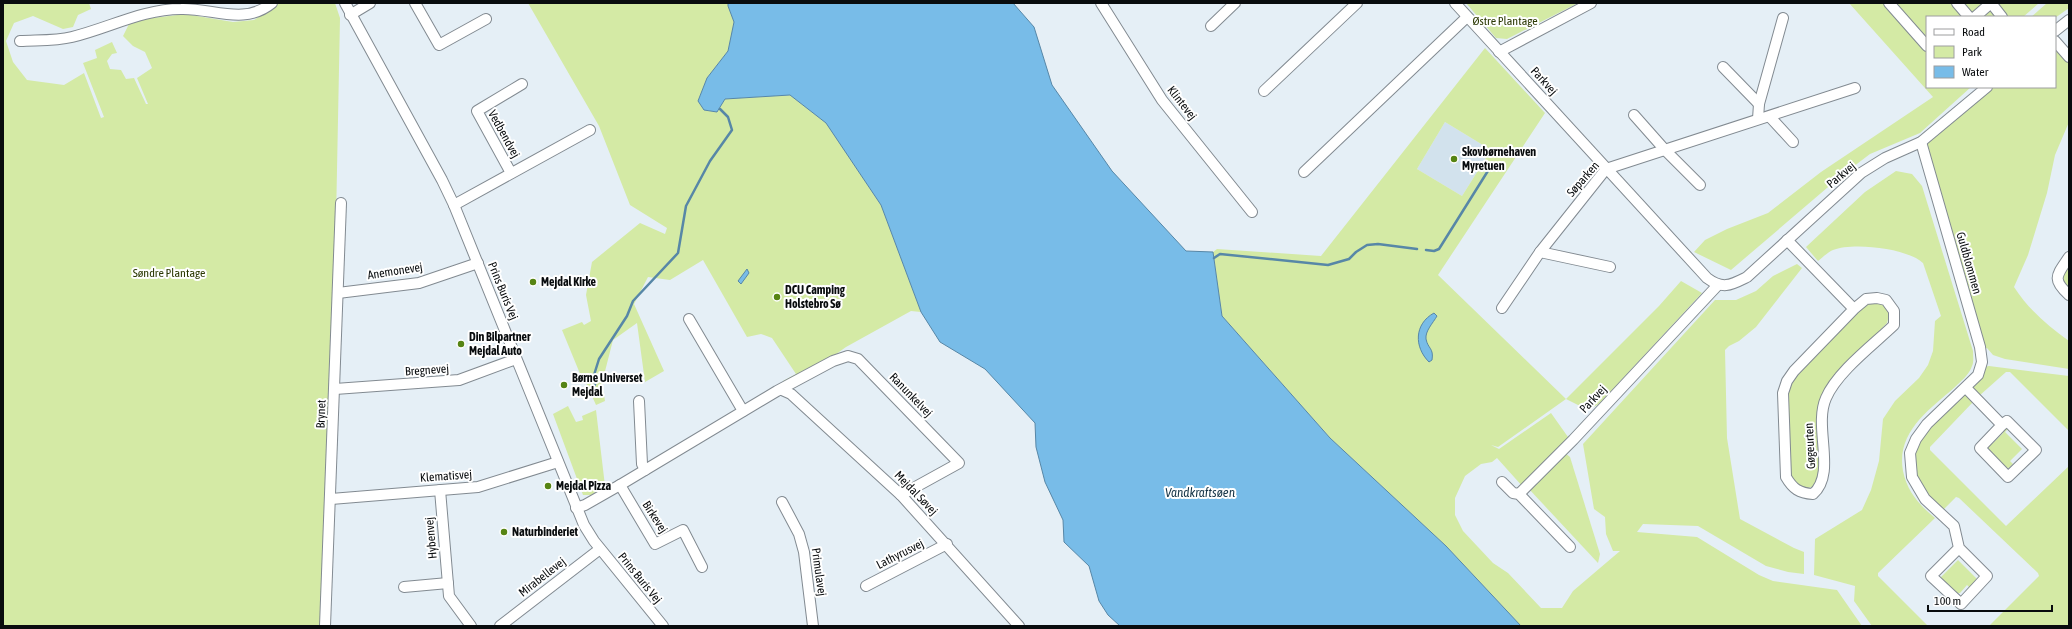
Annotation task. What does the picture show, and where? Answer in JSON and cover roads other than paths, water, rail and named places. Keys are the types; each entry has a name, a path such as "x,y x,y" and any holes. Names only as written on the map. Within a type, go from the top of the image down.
{"street":[{"path":"20,41 71,38 156,11 183,9 230,16 244,16 260,11 272,3"},
{"name":"Prins Buris Vej","path":"345,3 442,180 454,205 584,525 600,549 663,626"},
{"path":"350,14 370,3"},
{"path":"415,3 438,45 486,19"},
{"name":"Klintevej","path":"1101,3 1162,100 1252,212"},
{"path":"1211,26 1236,3"},
{"path":"1264,92 1357,3"},
{"name":"Parkvej","path":"1455,3 1606,169 1707,278 1717,286"},
{"path":"1499,52 1574,10 1591,3"},
{"path":"1889,3 1926,45"},
{"path":"1957,3 1968,16"},
{"path":"1976,16 1991,3 2001,16"},
{"path":"1304,172 1467,17"},
{"path":"1758,119 1759,104 1783,18"},
{"path":"2056,30 2069,20"},
{"path":"2056,42 2069,57"},
{"path":"1723,67 1759,104"},
{"name":"Vedbendvej","path":"511,173 476,111 522,84"},
{"name":"Søparken","path":"1502,308 1540,252 1606,169 1758,119 1770,117 1855,88"},
{"name":"Parkvej","path":"1519,494 1573,440 1717,286 1731,284 1747,277 1861,173 1885,158 1921,142 1986,88"},
{"path":"1634,115 1665,150 1700,185"},
{"path":"1770,117 1793,142"},
{"name":"Vedbendvej","path":"454,205 590,130"},
{"name":"Guldblommen","path":"1921,142 1980,347 1982,362 1978,375 1927,424 1916,439 1910,453 1912,478 1925,499 1954,526 1959,548"},
{"name":"Brynet","path":"326,626 332,499 341,203"},
{"path":"1787,240 1854,309"},
{"path":"1540,252 1610,267"},
{"path":"2069,257 2058,274 2057,280 2059,286 2069,295"},
{"name":"Anemonevej","path":"338,293 419,283 478,263"},
{"name":"Gøgeurten","path":"1877,298 1886,300 1894,311 1894,325 1834,382 1825,399 1821,412 1824,476 1821,487 1813,494 1801,493 1792,488 1786,477 1783,393 1794,371 1854,309 1866,299 1877,298"},
{"path":"689,319 743,411"},
{"name":"Ranunkelvej","path":"782,390 833,361 848,356 858,359 959,463 902,495"},
{"name":"Bregnevej","path":"335,389 459,380 516,359"},
{"path":"1966,388 2002,425"},
{"path":"576,508 585,505 620,485 743,411 782,390"},
{"name":"Mejdal Søvej","path":"782,390 791,394 902,495 947,544 1017,625"},
{"path":"639,401 642,464 645,470"},
{"path":"2007,421 2036,450 2008,477 1980,448 2002,425 2007,421"},
{"name":"Klematisvej","path":"332,499 478,487 558,462"},
{"path":"1502,482 1514,494 1519,494 1570,547"},
{"name":"Birkevej","path":"620,485 655,544 683,530 702,567"},
{"name":"Hybenvej","path":"440,490 449,596 471,626"},
{"name":"Primulavej","path":"782,502 799,534 804,552 813,626"},
{"name":"Lathyrusvej","path":"866,586 947,544"},
{"path":"1959,548 1987,576 1961,604 1931,576 1959,548"},
{"name":"Mirabellevej","path":"500,626 600,549"},
{"path":"404,587 448,583"}],"water":[{"name":"Vandkraftsøen","path":"728,3 1013,3 1034,27 1052,85 1112,171 1186,251 1213,252 1222,316 1330,438 1446,546 1521,626 1120,626 1108,615 1099,601 1089,566 1064,542 1063,520 1045,482 1036,447 1035,423 985,369 940,342 921,312 881,205 826,123 790,95 725,99 717,112 704,110 698,101 707,78 728,51 734,22"},
{"path":"747,269 749,273 741,284 738,281"},
{"path":"1434,313 1437,316 1426,336 1427,342 1432,351 1432,360 1429,362 1421,350 1418,336 1423,323"}],"waterway":[{"path":"595,385 594,375 599,359 627,316 633,301 678,253 686,206 710,161 732,130 728,117 720,109"},
{"path":"1426,250 1434,251 1439,249 1491,166"},
{"path":"1214,258 1220,254 1328,265 1349,259 1356,252 1367,245 1378,244 1417,249"}],"place":[{"name":"Skovbørnehaven Myretuen","path":"1454,159"},
{"name":"Mejdal Kirke","path":"533,282"},
{"name":"DCU Camping Holstebro Sø","path":"777,297"},
{"name":"Din Bilpartner Mejdal Auto","path":"461,344"},
{"name":"Børne Universet Mejdal","path":"564,385"},
{"name":"Mejdal Pizza","path":"548,486"},
{"name":"Naturbinderiet","path":"504,532"}],"park label":[{"name":"Østre Plantage","path":"1505,21"},
{"name":"Søndre Plantage","path":"169,273"}]}
